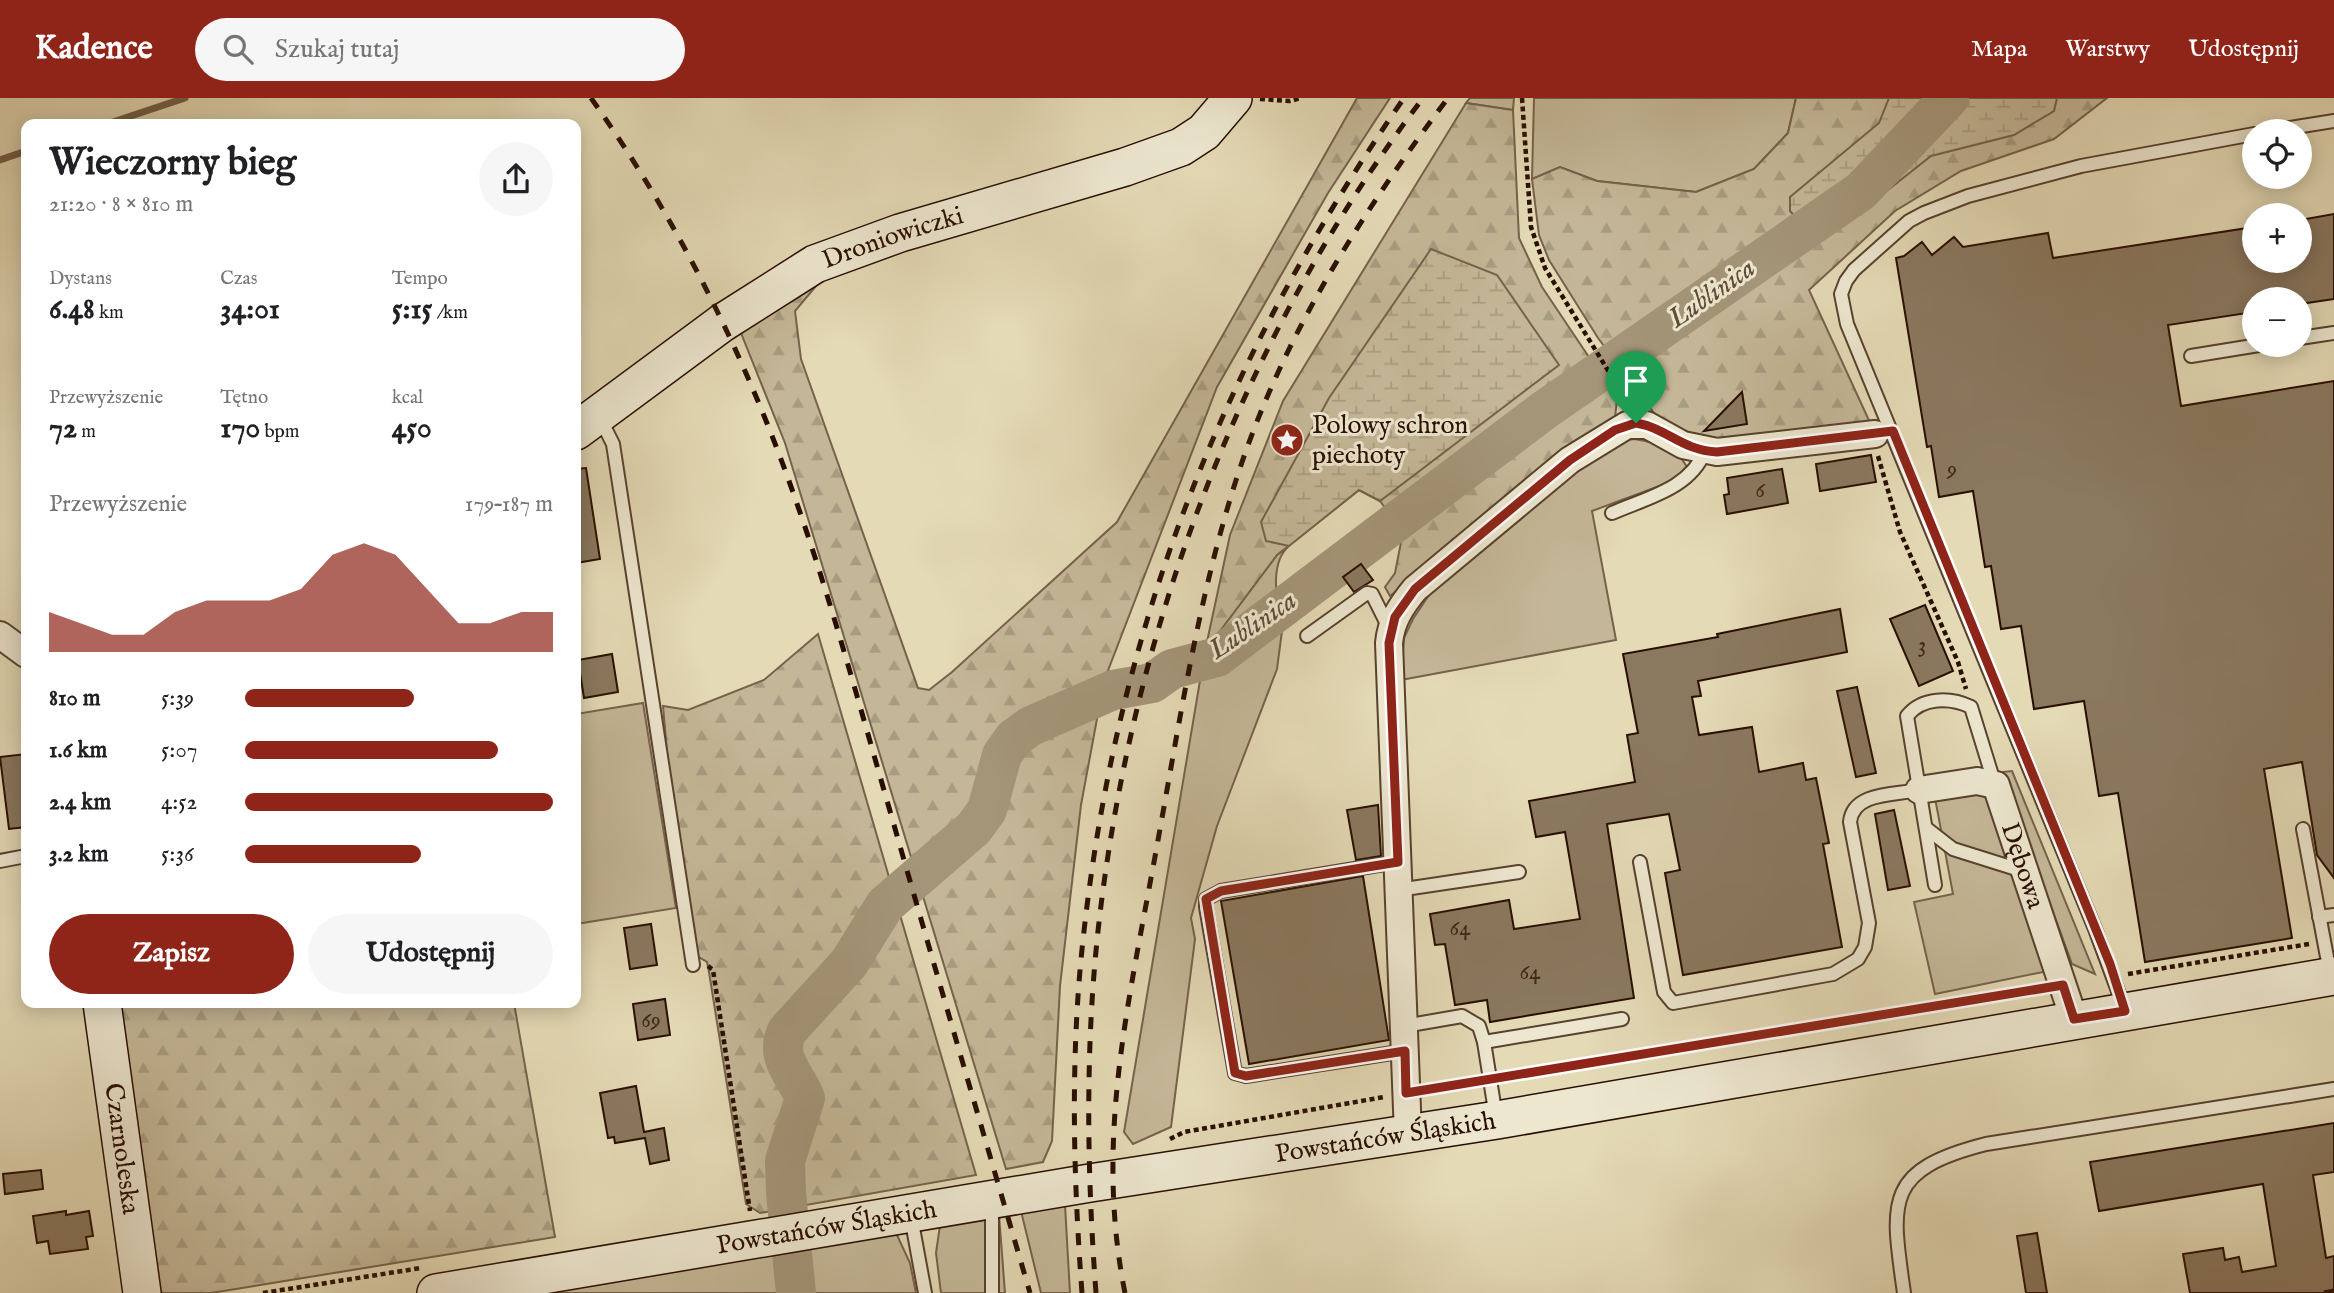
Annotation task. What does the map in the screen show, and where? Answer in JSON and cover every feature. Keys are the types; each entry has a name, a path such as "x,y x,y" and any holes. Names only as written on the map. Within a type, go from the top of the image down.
{"main road":[{"name":"Droniowiczki","path":"587,423 722,323 816,264 900,233 1171,151 1205,132 1233,98"},
{"name":"Powstańców Śląskich","path":"436,1293 910,1213 1408,1135 2332,976"},
{"name":"Czarnoleska","path":"103,1008 142,1293"}],"street":[{"path":"1408,1135 1391,630 1395,617 1415,589 1570,460 1615,430 1636,423 1647,425 1683,445 1705,452 1879,433"},
{"path":"0,635 21,650"},
{"path":"1919,790 1977,781 1996,785"},
{"name":"Dębowa","path":"1996,785 2074,1019"}],"lane":[{"path":"2312,124 2334,121"},
{"path":"2125,1011 2113,976 1879,433 1847,324 1841,294 1854,270 1909,221 1968,196 2081,166 2242,136"},
{"path":"2312,336 2334,333"},
{"path":"2191,356 2242,348"},
{"path":"587,423 613,444 693,965"},
{"path":"1612,513 1684,480 1700,465 1705,452"},
{"path":"1307,636 1367,593 1372,594 1391,630"},
{"path":"1935,885 1907,716 1913,708 1936,700 1957,701 1971,707 1996,785"},
{"path":"1640,863 1664,992 1673,1003 1818,978 1848,967 1858,959 1868,935 1869,923 1850,822 1851,811 1857,803 1867,799 1919,790"},
{"path":"1926,828 1953,849 2025,871"},
{"path":"2303,829 2332,976"},
{"path":"0,861 21,857"},
{"path":"1398,862 1221,891 1206,899 1235,1073 1246,1076 1404,1038 1462,1016 1479,1026 1497,1120"},
{"path":"1398,890 1520,872"},
{"path":"2319,917 2334,915"},
{"path":"1484,1042 1622,1019"},
{"path":"1903,1293 1894,1219 1898,1199 1917,1173 1936,1160 1986,1144 2334,1089"},
{"path":"992,1200 992,1293"},
{"path":"910,1213 925,1293"}],"path":[{"path":"1256,98 1273,101 1301,98"},
{"path":"1522,98 1531,227 1535,246 1545,268 1626,398 1636,423"},
{"path":"1879,433 1880,460 1900,531 1958,662 1971,707"},
{"path":"2113,976 2324,941"},
{"path":"693,965 713,970 758,1239"},
{"path":"1160,1145 1184,1132 2063,985"}],"green space":[{"path":"1357,98 1390,98 1328,193 1217,387 1104,681 1081,805 1060,986 1052,1141 1043,1162 1006,1169 785,443 739,328 826,274 795,311 801,359 918,688 929,690 1117,522"},
{"path":"1470,98 1514,98 1513,110 1466,103"},
{"path":"1534,98 1796,98 1788,133 1754,169 1696,192 1597,181 1560,167 1532,179"},
{"path":"1796,98 2107,98 2054,139 1961,171 1895,211 1809,290 1872,427 1733,443 1701,438 1660,421 1598,338 1549,260 1539,235 1532,179 1560,167 1597,181 1696,192 1754,169 1788,133"},
{"path":"1889,98 2057,98 2054,111 2014,135 1931,156 1883,194 1834,226 1801,223 1790,211 1790,197 1879,123"},
{"path":"1466,103 1513,110 1519,238 1542,287 1617,399 1615,418 1390,596 1385,587 1395,573 1403,532 1380,501 1359,490 1277,555 1205,651 1230,535 1283,401"},
{"path":"1431,249 1497,275 1559,365 1380,501 1359,490 1289,546 1266,541 1261,522 1329,398"},
{"path":"1635,439 1671,450 1687,467 1673,481 1592,511 1616,640 1401,680 1404,638 1413,619 1439,580 1581,459 1617,441"},
{"path":"1289,546 1283,552 1276,579 1276,590 1284,616 1277,669 1217,826 1191,918 1195,939 1171,1127 1133,1144 1124,1132 1205,651 1277,555"},
{"path":"818,634 976,1175 760,1213 746,1204 709,972 707,962 697,956 668,763 663,706 688,710 764,680"},
{"path":"643,703 676,908 581,923 581,713"},
{"path":"2012,771 2095,974 2072,964 2002,772"},
{"path":"1973,791 1991,800 2048,971 1935,994 1914,902 1953,894 1935,798"},
{"path":"117,1008 515,1008 555,1237 211,1293 151,1293"},
{"path":"1065,1205 1070,1293 1041,1293 1021,1211"},
{"path":"999,1215 1005,1293 941,1293 936,1253 940,1225"},
{"path":"896,1233 910,1263 916,1293 545,1293"}],"building":[{"path":"2334,214 2334,299 2312,302 2312,287 2242,287 2242,314 2168,325 2181,406 2334,381 2334,878 2317,855 2302,762 2264,769 2292,938 2145,962 2118,793 2099,796 2084,701 2034,709 2021,626 2001,629 1991,566 1985,567 1973,491 1939,497 1931,446 1927,447 1896,258 1904,256 1922,242 1932,255 1954,237 1963,247 2048,233 2053,258 2242,229 2242,273 2312,273 2312,218"},
{"path":"1742,392 1747,424 1704,431"},
{"path":"1871,455 1876,482 1820,491 1816,464"},
{"path":"581,468 586,468 600,559 581,562"},
{"path":"1782,469 1788,503 1727,514 1724,495 1729,494 1727,478"},
{"path":"1361,564 1373,580 1354,592 1343,577"},
{"path":"1925,605 1953,671 1919,686 1890,619"},
{"path":"1840,609 1847,652 1698,681 1701,696 1692,697 1699,735 1752,727 1759,772 1803,763 1806,780 1816,778 1829,843 1823,844 1842,947 1683,975 1665,873 1680,870 1669,814 1607,824 1634,998 1490,1022 1487,1000 1455,1005 1445,944 1435,945 1430,914 1509,900 1514,929 1580,919 1565,832 1536,837 1529,801 1635,782 1627,735 1638,733 1623,654 1718,637 1717,634"},
{"path":"612,654 618,692 584,698 581,659"},
{"path":"1857,687 1876,773 1856,777 1837,691"},
{"path":"21,755 21,828 9,829 0,757"},
{"path":"1378,805 1381,856 1356,860 1347,810"},
{"path":"1894,810 1910,886 1888,890 1875,814"},
{"path":"1363,876 1389,1040 1249,1064 1221,901"},
{"path":"651,924 657,965 630,969 624,928"},
{"path":"665,999 670,1035 638,1040 633,1004"},
{"path":"636,1086 644,1132 664,1128 669,1160 650,1164 645,1138 615,1143 614,1137 608,1138 600,1093"},
{"path":"2334,1123 2334,1172 2313,1175 2326,1258 2334,1256 2334,1293 2190,1293 2183,1254 2223,1248 2225,1260 2239,1257 2242,1272 2276,1266 2263,1184 2099,1211 2090,1162"},
{"path":"41,1170 43,1189 5,1194 3,1174"},
{"path":"66,1211 66,1215 89,1211 93,1236 86,1237 88,1249 50,1254 48,1241 37,1243 33,1216"},
{"path":"2037,1233 2047,1293 2026,1293 2017,1236"}],"waterway":[{"path":"122,119 185,98"},
{"name":"Lublinica","path":"796,1293 785,1161 805,1098 785,1058 783,1050 787,1031 849,963 885,905 974,828 987,810 1002,755 1014,738 1031,726 1113,690 1152,683 1172,669 1217,657 1543,411 1861,191 1949,98"},
{"path":"0,160 21,153"}],"railway":[{"path":"591,98 652,192 707,290 776,445 834,617 1030,1293"},
{"path":"1082,1293 1074,1112 1080,976 1100,816 1124,706 1154,599 1190,494 1234,393 1284,293 1341,195 1404,98"},
{"path":"1096,1293 1089,1112 1094,976 1114,819 1137,708 1167,599 1205,492 1249,388 1300,287 1358,190 1423,98"},
{"path":"1125,1293 1113,1187 1117,1084 1132,982 1189,671 1211,568 1240,468 1258,418 1303,321 1386,184 1448,98"},
{"path":"2324,1293 2334,1291"}],"place":[{"name":"Polowy schron piechoty","path":"1287,440"}],"route":[{"path":"1636,423 1647,425 1671,440 1705,452 1893,431 2110,964 2125,1011 2074,1019 2063,985 1406,1093 1405,1051 1246,1076 1235,1073 1206,899 1221,891 1398,862 1389,643 1395,617 1415,589 1570,460 1615,430 1636,423"}]}
